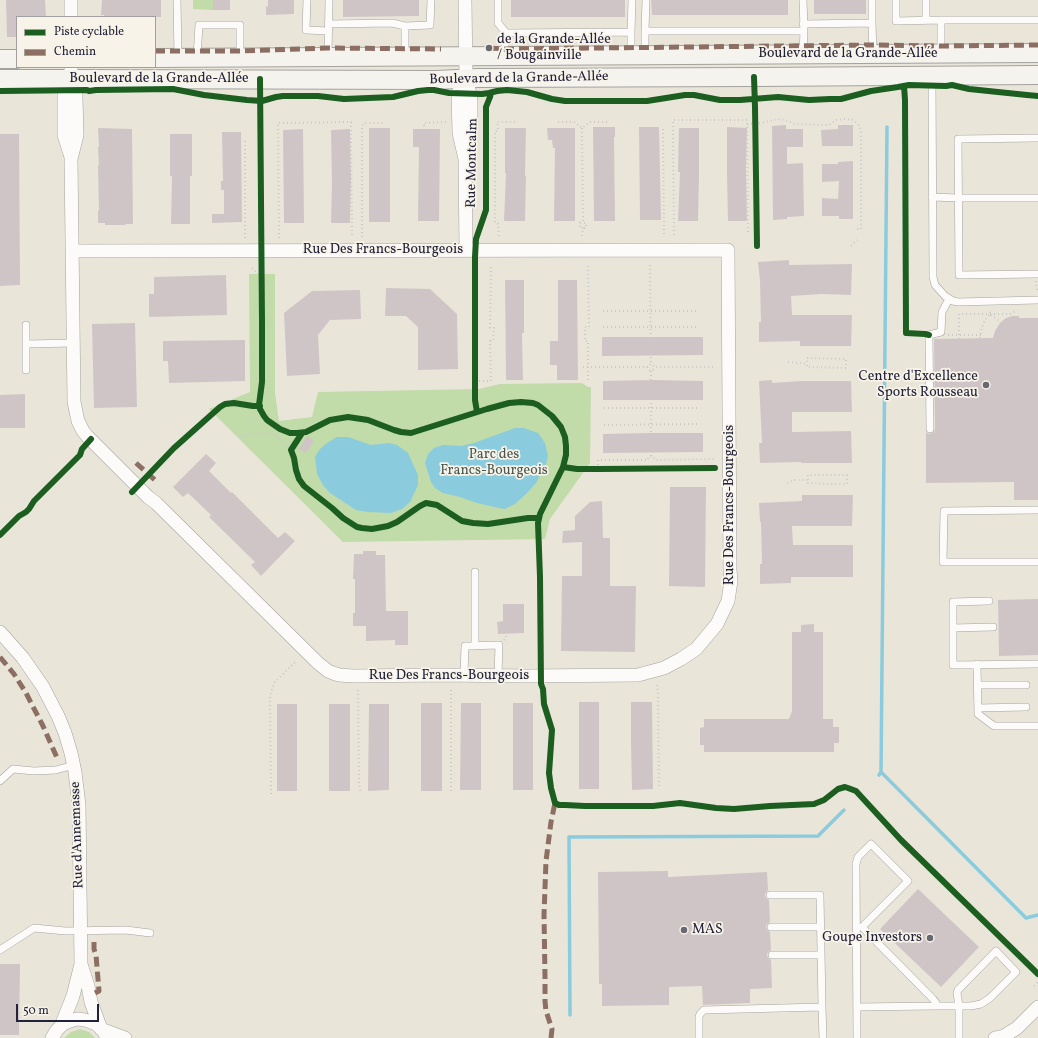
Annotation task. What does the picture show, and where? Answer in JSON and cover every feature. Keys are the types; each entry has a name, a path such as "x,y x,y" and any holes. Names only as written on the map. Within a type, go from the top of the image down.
{"street":[{"path":"71,0 71,16"},
{"path":"465,0 466,78"},
{"name":"Boulevard de la Grande-Allée","path":"156,58 1038,53"},
{"path":"0,59 16,59"},
{"name":"Boulevard de la Grande-Allée","path":"0,79 71,73 437,80 466,78 1038,75"},
{"name":"Rue Des Francs-Bourgeois","path":"71,73 76,90 77,135 71,159 72,252 73,343 74,402 78,421 83,431 148,497 156,503 318,663 328,670 345,676 628,676 645,674 673,664 689,654 696,649 712,631 721,616 728,601 731,581 728,250 466,250 262,255 72,252"},
{"name":"Rue Montcalm","path":"466,78 458,93 459,133 465,159 466,250"},
{"name":"Rue d'Annemasse","path":"0,632 29,666 48,696 71,753 78,789 81,964 73,996 53,1034"},
{"name":"Rue d'Annemasse","path":"81,964 91,1002 104,1033"},
{"path":"996,1038 1004,1036 1017,1028 1038,1007"},
{"path":"53,1034 70,1021 82,1019 93,1022 104,1033 125,1038"}],"lane":[{"path":"177,0 178,58"},
{"path":"306,0 306,30 392,23 405,26 430,25 431,0"},
{"path":"328,0 328,57"},
{"path":"498,0 498,23 506,33 504,56"},
{"path":"632,0 631,32 638,55"},
{"path":"638,55 646,32 646,0"},
{"path":"803,0 803,54"},
{"path":"872,0 872,54"},
{"path":"896,0 896,21 1038,20"},
{"path":"926,0 926,20"},
{"path":"940,54 941,20"},
{"path":"646,32 804,28 872,23"},
{"path":"197,58 199,25 240,25 240,58"},
{"path":"405,26 405,57"},
{"path":"506,33 631,32"},
{"path":"932,76 933,277 935,285 949,299 954,301 1038,300"},
{"path":"1037,277 959,275 958,139 1038,138"},
{"path":"932,197 1038,198"},
{"path":"930,429 929,335 941,332 942,312 949,299"},
{"path":"26,325 26,370"},
{"path":"27,344 73,343"},
{"path":"1038,510 944,511 943,562 1038,562"},
{"path":"475,572 475,646"},
{"path":"989,601 953,602 953,665 1038,664"},
{"path":"953,628 993,627"},
{"path":"464,675 465,646 499,646 498,675"},
{"path":"977,664 978,714 994,726 1038,726"},
{"path":"978,685 1026,685"},
{"path":"978,708 1026,707"},
{"path":"0,781 13,769 34,771 56,770 74,765"},
{"path":"858,1038 857,1007 859,927 856,864 858,857 871,844 908,881 859,927"},
{"path":"770,895 820,895 823,1038"},
{"path":"771,928 821,927"},
{"path":"859,927 933,998 936,1006"},
{"path":"0,950 34,928 65,931 126,930 150,933"},
{"path":"857,1007 936,1006 959,1006 977,1006 985,1002 1016,972 996,951 958,990 957,993 959,1006 959,1038"},
{"path":"772,955 821,955"},
{"path":"699,1038 699,1017 704,1010 822,1007"}],"path":[{"path":"756,120 762,123 778,119 795,124 829,125 836,120 845,119 853,120 858,124 861,130 861,229 856,229"},
{"path":"674,235 674,120 747,120 748,235"},
{"path":"747,124 756,120"},
{"path":"756,120 756,131"},
{"path":"279,238 278,123 351,122 352,237"},
{"path":"424,126 424,123 448,122"},
{"path":"499,236 498,224 495,223 495,131 498,131 497,122 518,122"},
{"path":"558,122 574,122 582,128"},
{"path":"582,128 590,122 607,122"},
{"path":"362,237 362,126 364,123 383,123"},
{"path":"582,128 583,223 580,223 580,228 583,228 582,236"},
{"path":"663,129 664,235"},
{"path":"245,141 245,238"},
{"path":"851,246 856,240"},
{"path":"262,255 262,277 265,284"},
{"path":"650,265 651,364 654,367 714,367"},
{"path":"475,373 475,384 491,381 490,341 494,341 494,328 490,328 491,266"},
{"path":"588,266 589,327 585,327 585,341 588,341 588,381"},
{"path":"252,268 262,277"},
{"path":"1036,292 1037,277"},
{"path":"960,339 959,314 1011,314 1017,310 1023,310"},
{"path":"603,311 698,311"},
{"path":"990,314 1001,322"},
{"path":"980,338 985,320 990,314"},
{"path":"603,327 698,327"},
{"path":"960,335 981,335"},
{"path":"788,362 807,364 807,367 846,368 846,359 806,358 807,364"},
{"path":"583,368 647,367 651,364"},
{"path":"647,367 651,371"},
{"path":"598,469 598,460 648,460 651,456 651,371 654,370 654,367"},
{"path":"251,417 258,409 260,399"},
{"path":"538,405 546,410"},
{"path":"604,408 698,408"},
{"path":"604,425 698,424"},
{"path":"276,436 281,428"},
{"path":"240,437 250,434 271,434 285,443 292,452 300,441 302,433"},
{"path":"651,456 655,460 714,459"},
{"path":"591,469 606,469"},
{"path":"847,474 847,484 808,484 808,480 808,475 847,474"},
{"path":"787,483 794,480 808,480"},
{"path":"271,794 270,696 274,683 296,661"},
{"path":"657,684 659,787"},
{"path":"358,690 359,785 361,793"},
{"path":"451,690 451,791"},
{"path":"1034,986 1038,982"}],"green space":[{"path":"193,0 213,0 213,10 193,9"},
{"name":"Parc des Francs-Bourgeois","path":"249,274 275,274 275,393 279,421 312,417 318,392 479,389 500,384 582,383 588,387 591,387 590,463 550,519 545,539 343,542 209,409 250,392"},
{"path":"80,1029 89,1032 95,1038 64,1038 71,1032"}],"water":[{"path":"515,428 524,428 538,433 545,443 548,456 546,464 536,483 515,504 505,509 499,508 443,493 435,488 431,482 425,463 428,454 434,448 443,445 461,446 474,443"},
{"path":"337,437 348,437 371,445 389,443 397,445 408,453 418,475 418,485 410,502 402,509 391,513 368,512 356,510 330,493 323,485 317,474 315,457 320,449"}],"building":[{"path":"6,0 45,0 46,16 16,16 16,37 7,37"},
{"path":"102,0 161,0 161,17 101,15"},
{"path":"213,0 230,0 230,10 213,10"},
{"path":"268,0 294,0 294,14 266,15"},
{"path":"343,0 419,0 419,16 343,17"},
{"path":"511,0 625,0 625,17 511,17"},
{"path":"651,0 788,0 788,15 652,15"},
{"path":"814,0 866,0 866,14 814,14"},
{"path":"786,125 786,129 803,129 803,147 787,147 787,164 803,163 804,216 773,220 772,126"},
{"path":"838,125 853,125 853,146 822,146 821,130 838,129"},
{"path":"593,127 615,127 615,221 594,221"},
{"path":"639,127 659,127 661,220 640,220"},
{"path":"727,127 747,128 747,221 728,221"},
{"path":"98,128 132,129 133,224 105,225 105,223 98,223"},
{"path":"369,128 390,128 390,222 369,222"},
{"path":"505,128 526,128 525,221 504,221 506,173"},
{"path":"547,128 575,128 575,221 554,221 555,148 553,148 552,140 548,140"},
{"path":"679,128 699,128 698,221 678,221 680,172 678,172"},
{"path":"303,129 304,223 284,223 283,130"},
{"path":"350,129 350,223 331,223 331,130"},
{"path":"413,129 440,129 439,221 418,221 419,147 413,147"},
{"path":"222,132 241,132 242,222 212,223 212,214 224,214 224,190 221,190 221,181 223,181"},
{"path":"0,134 19,134 20,285 0,286"},
{"path":"170,134 192,134 190,224 171,224 172,176 170,176"},
{"path":"853,161 853,219 839,219 839,216 822,216 822,198 838,199 839,181 822,182 822,164 838,164 838,162"},
{"path":"789,260 789,265 852,264 851,295 821,294 791,296 792,315 852,315 851,346 800,346 800,341 759,342 759,322 761,322 758,262"},
{"path":"226,275 227,315 149,317 149,294 154,294 154,277"},
{"path":"505,280 524,280 524,333 522,333 523,380 506,380"},
{"path":"558,280 577,280 578,380 557,380 557,365 550,365 550,341 558,341"},
{"path":"386,288 430,289 457,314 458,369 418,370 418,327 406,316 385,316"},
{"path":"360,290 361,319 330,320 318,335 320,374 287,376 284,313 312,291"},
{"name":"Centre d'Excellence Sports Rousseau","path":"1019,316 1019,318 1038,318 1038,500 1014,500 1014,482 926,483 926,432 928,434 932,433 935,429 934,339 993,338 1000,323 1006,318"},
{"path":"135,323 137,407 94,408 92,324"},
{"path":"602,337 703,337 703,355 602,356"},
{"path":"245,340 245,381 169,383 168,361 163,361 163,341"},
{"path":"772,380 772,383 800,381 851,381 852,412 792,412 792,432 851,431 852,463 760,463 759,443 762,443 759,381"},
{"path":"603,381 703,381 703,400 603,400"},
{"path":"25,394 25,428 0,428 0,395"},
{"path":"703,433 703,452 603,453 603,434"},
{"path":"307,436 314,441 306,453 299,449"},
{"path":"206,454 216,463 209,471 231,493 232,492 278,538 285,532 295,541 261,576 251,565 255,562 209,517 211,515 188,493 183,497 173,487"},
{"path":"670,487 706,487 705,587 669,586"},
{"path":"802,495 853,495 852,526 792,526 793,545 853,545 853,577 791,577 791,583 760,584 760,564 762,564 759,503 802,501"},
{"path":"602,501 603,538 610,538 610,586 636,586 635,652 561,651 562,576 582,576 582,542 562,543 563,531 575,530 575,516 590,502"},
{"path":"363,551 376,551 376,555 385,555 386,611 408,611 408,645 395,645 395,640 366,641 366,626 353,626 353,613 355,613 355,579 353,579 354,554 363,554"},
{"path":"1038,599 1038,655 999,656 998,600"},
{"path":"503,604 524,604 524,633 498,634 497,622 503,621"},
{"path":"814,624 814,632 823,632 823,719 833,719 833,727 839,727 839,743 834,743 834,752 704,752 704,745 700,745 700,728 704,727 704,719 789,719 792,711 792,632 801,632 801,625"},
{"path":"579,702 599,702 599,789 579,789"},
{"path":"631,702 652,702 653,789 632,790"},
{"path":"421,703 442,703 442,791 421,791"},
{"path":"461,703 481,703 481,790 460,790"},
{"path":"513,703 533,703 533,790 513,790"},
{"path":"277,704 297,704 297,791 277,791"},
{"path":"329,704 350,704 350,791 329,791"},
{"path":"369,704 389,704 389,790 368,791"},
{"name":"MAS","path":"668,871 668,877 767,872 768,890 765,895 769,900 770,922 766,927 770,932 771,950 767,955 771,960 772,988 750,989 750,1003 703,1005 702,986 669,987 669,1005 602,1006 602,984 599,984 598,872"},
{"name":"Goupe Investors","path":"918,889 979,947 941,987 880,929"},
{"path":"0,964 20,964 19,1035 0,1035"}],"waterway":[{"path":"879,775 881,772 887,127"},
{"path":"881,772 1026,918 1038,915"},
{"path":"570,1015 569,837 818,836 844,810"}],"marked path":[{"path":"489,48 1038,45"},
{"path":"156,51 240,51 328,48 441,49"},
{"path":"136,463 156,481"},
{"path":"0,657 14,674 26,693 58,760"},
{"path":"551,1038 552,1029 546,1011 545,1001 544,915 546,861 555,803"},
{"path":"94,942 99,991 95,993"}],"cycle path":[{"path":"754,77 757,246"},
{"path":"260,79 262,382 259,405 267,420 280,429 290,433 306,432 330,420 348,417 368,420 394,430 411,433 487,409 509,403 521,402 538,405 552,416 561,427 565,437 566,455 563,467 540,514 538,523 541,684 543,689 544,704 552,730 549,773 555,803 559,805 585,806 653,806 680,803 734,809 814,804 824,800 838,789 845,787 848,788 856,791 901,840 1038,974"},
{"path":"0,91 173,89 204,95 262,101 283,96 318,96 344,99 393,97 428,90 449,93 482,94 507,90 527,92 565,101 647,101 685,95 694,95 720,100 778,97 809,100 841,99 871,91 909,85 952,85 969,89 1038,96"},
{"path":"904,86 906,333 929,335"},
{"path":"477,412 475,400 475,257 476,239 486,210 486,107 491,93"},
{"path":"132,492 174,448 220,407 225,404 234,403 260,406"},
{"path":"302,433 291,450 299,479 304,486 343,518 357,527 372,529 388,526 397,522 426,503 437,505 462,521 473,523 488,524 528,518 539,518"},
{"path":"0,535 19,516 29,509 34,501 80,455 82,449 91,439"},
{"path":"563,467 577,469 715,468"}],"place":[{"name":"de la Grande-Allée / Bougainville","path":"489,48"},
{"name":"Centre d'Excellence Sports Rousseau","path":"986,385"},
{"name":"MAS","path":"684,930"},
{"name":"Goupe Investors","path":"930,938"}]}
